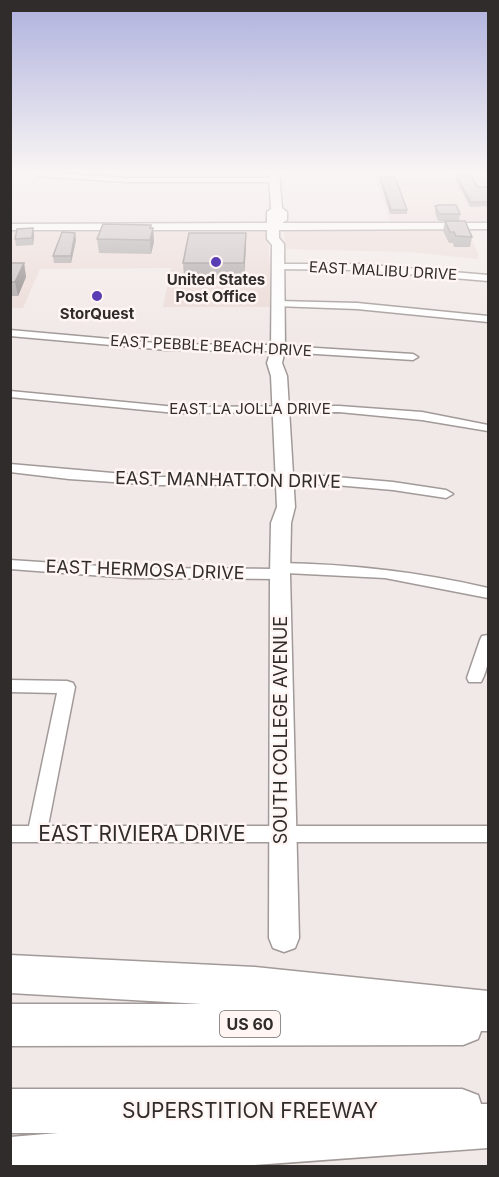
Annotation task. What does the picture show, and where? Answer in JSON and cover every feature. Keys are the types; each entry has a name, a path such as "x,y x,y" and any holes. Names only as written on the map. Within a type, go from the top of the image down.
{"highway":[{"path":"10,974 255,987 489,1011"},
{"name":"US 60","path":"10,1025 489,1024"},
{"name":"SUPERSTITION FREEWAY","path":"10,1111 489,1112"},
{"path":"10,1160 489,1126"}],"street":[{"path":"10,227 293,227"},
{"name":"SOUTH COLLEGE AVENUE","path":"278,227 273,239 278,244 279,304 278,350 274,355 274,367 279,376 281,442 285,456 280,481 286,507 281,523 280,571 285,938"},
{"name":"EAST MALIBU DRIVE","path":"278,267 360,267 489,278"},
{"path":"279,304 357,306 489,319"},
{"name":"EAST PEBBLE BEACH DRIVE","path":"10,333 159,347 412,357"},
{"name":"EAST LA JOLLA DRIVE","path":"10,394 176,410 339,409 422,416 489,428"},
{"name":"EAST MANHATTON DRIVE","path":"10,468 69,476 129,480 324,480 393,486 446,494"},
{"name":"EAST HERMOSA DRIVE","path":"10,564 131,573 371,571 431,580 489,593"},
{"path":"475,678 489,640"},
{"path":"10,686 67,687 37,834"},
{"name":"EAST RIVIERA DRIVE","path":"10,834 489,834"}],"shaded area":[{"path":"467,229 478,253 478,259 410,252 284,249 284,232 293,230"},
{"path":"10,230 267,230 273,302 269,307 163,307 171,268 40,269 23,308 11,308"}],"building":[{"path":"102,227 153,228 150,240 97,239"},
{"path":"448,227 468,227 472,237 456,236 454,232 450,232"},
{"path":"33,228 32,238 15,239 17,229"},
{"path":"62,232 75,233 71,256 53,256"},
{"path":"189,233 246,233 244,263 183,263"},
{"path":"10,263 24,263 15,282 10,282"}],"place":[{"name":"United States Post Office","path":"216,262"},
{"name":"StorQuest","path":"97,296"}]}
